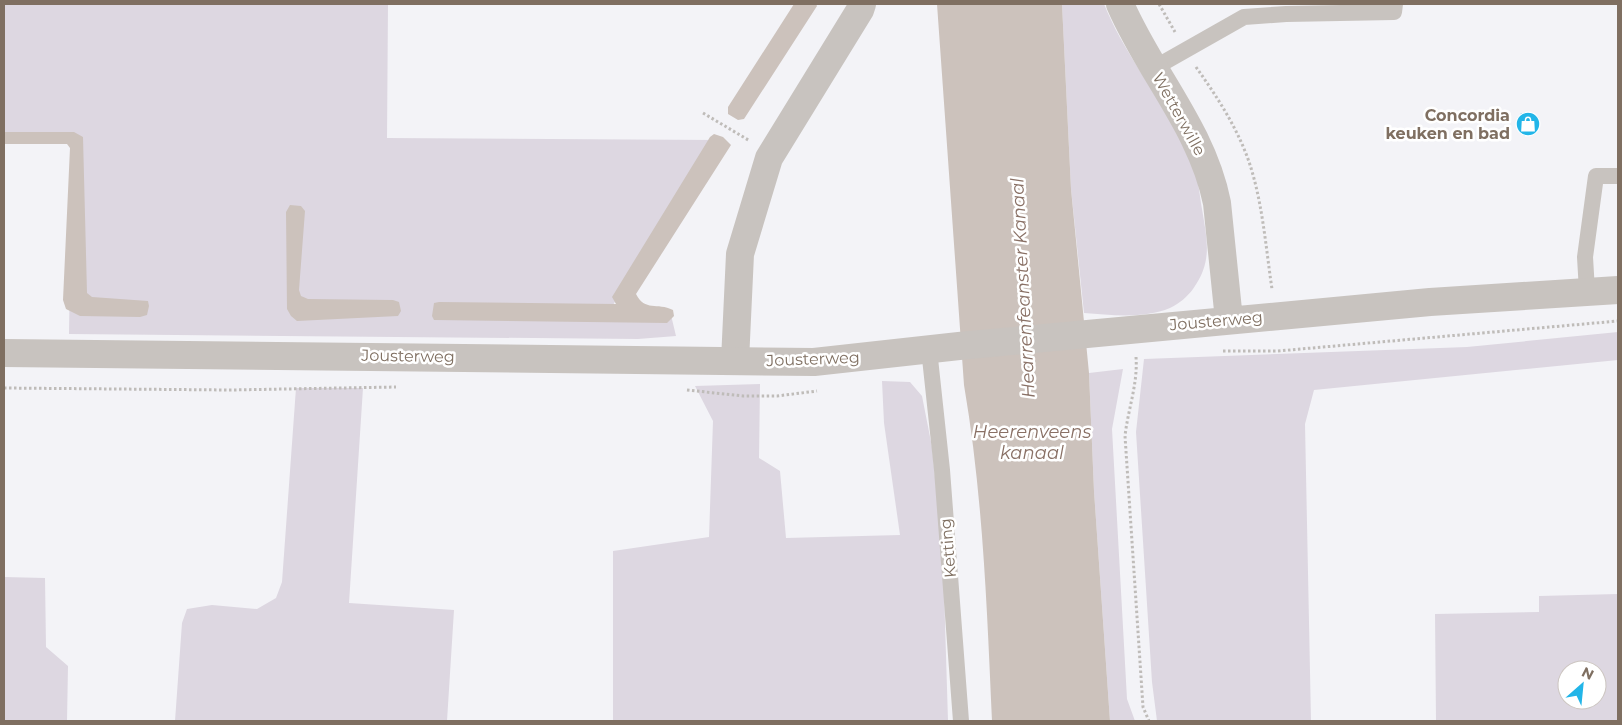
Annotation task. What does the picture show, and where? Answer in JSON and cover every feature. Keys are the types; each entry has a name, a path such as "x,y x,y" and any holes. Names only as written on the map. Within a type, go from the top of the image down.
{"street":[{"path":"735,361 740,254 769,158 862,4"},
{"name":"Wetterwille","path":"1120,4 1131,30 1191,129 1203,155 1214,188 1220,222 1229,320"},
{"name":"Jousterweg","path":"4,353 814,362 1229,320 1430,302 1618,290"}],"lane":[{"path":"1154,68 1244,17 1286,14 1394,12 1395,4"},
{"path":"1587,291 1585,257 1596,176 1618,176"},
{"name":"Ketting","path":"929,349 950,575 961,721"}],"path":[{"path":"1159,4 1185,50 1219,100 1251,167 1262,217 1272,294"},
{"path":"703,113 772,154"},
{"path":"1219,351 1278,351 1618,321"},
{"path":"1143,353 1136,354 1136,380 1125,436 1143,707 1149,721"},
{"name":"Jousterweg","path":"4,388 230,390 398,387"},
{"name":"Jousterweg","path":"685,390 743,396 777,396 825,390"}],"shaded area":[{"path":"4,4 388,4 387,138 716,140 608,313 671,315 676,336 638,339 69,334 72,141 4,140"},
{"path":"1062,4 1104,4 1111,21 1181,141 1196,175 1207,241 1204,269 1193,289 1186,297 1173,306 1160,311 1138,315 1084,313 1071,189"},
{"path":"1618,332 1618,360 1314,390 1305,424 1311,721 1157,721 1152,682 1136,432 1144,359 1467,347"},
{"path":"1123,369 1112,429 1127,699 1135,721 1110,721 1094,491 1089,373"},
{"path":"882,381 910,382 922,396 932,447 943,557 948,721 613,721 613,551 709,537 713,421 695,386 760,384 759,458 780,471 786,538 900,535 884,423"},
{"path":"296,388 363,388 349,603 454,610 447,721 175,721 182,623 187,609 212,605 257,609 276,598 282,582"},
{"path":"4,577 45,578 46,647 68,666 67,721 4,721"},
{"path":"1618,594 1618,721 1436,721 1435,614 1539,612 1539,596"}],"water":[{"path":"794,4 816,4 817,6 744,119 738,120 728,114 728,107"},
{"path":"937,4 1062,4 1071,189 1089,373 1094,491 1110,721 992,721 980,511 964,385"},
{"path":"4,132 74,132 83,137 87,293 92,297 148,301 147,315 140,317 80,316 66,309 63,300 70,148 67,144 4,144"},
{"path":"714,134 723,137 731,145 636,294 647,305 673,310 674,316 667,323 434,320 432,316 434,303 439,302 616,304 612,297 710,137"},
{"path":"290,205 301,206 305,211 299,290 301,296 308,299 393,300 399,302 401,311 398,316 297,321 291,316 287,309 286,212"}],"place":[{"name":"Concordia keuken en bad","path":"1528,124"}],"water label":[{"name":"Hearrenfeanster Kanaal","path":"1023,288"},
{"name":"Heerenveens kanaal","path":"1032,442"}]}
